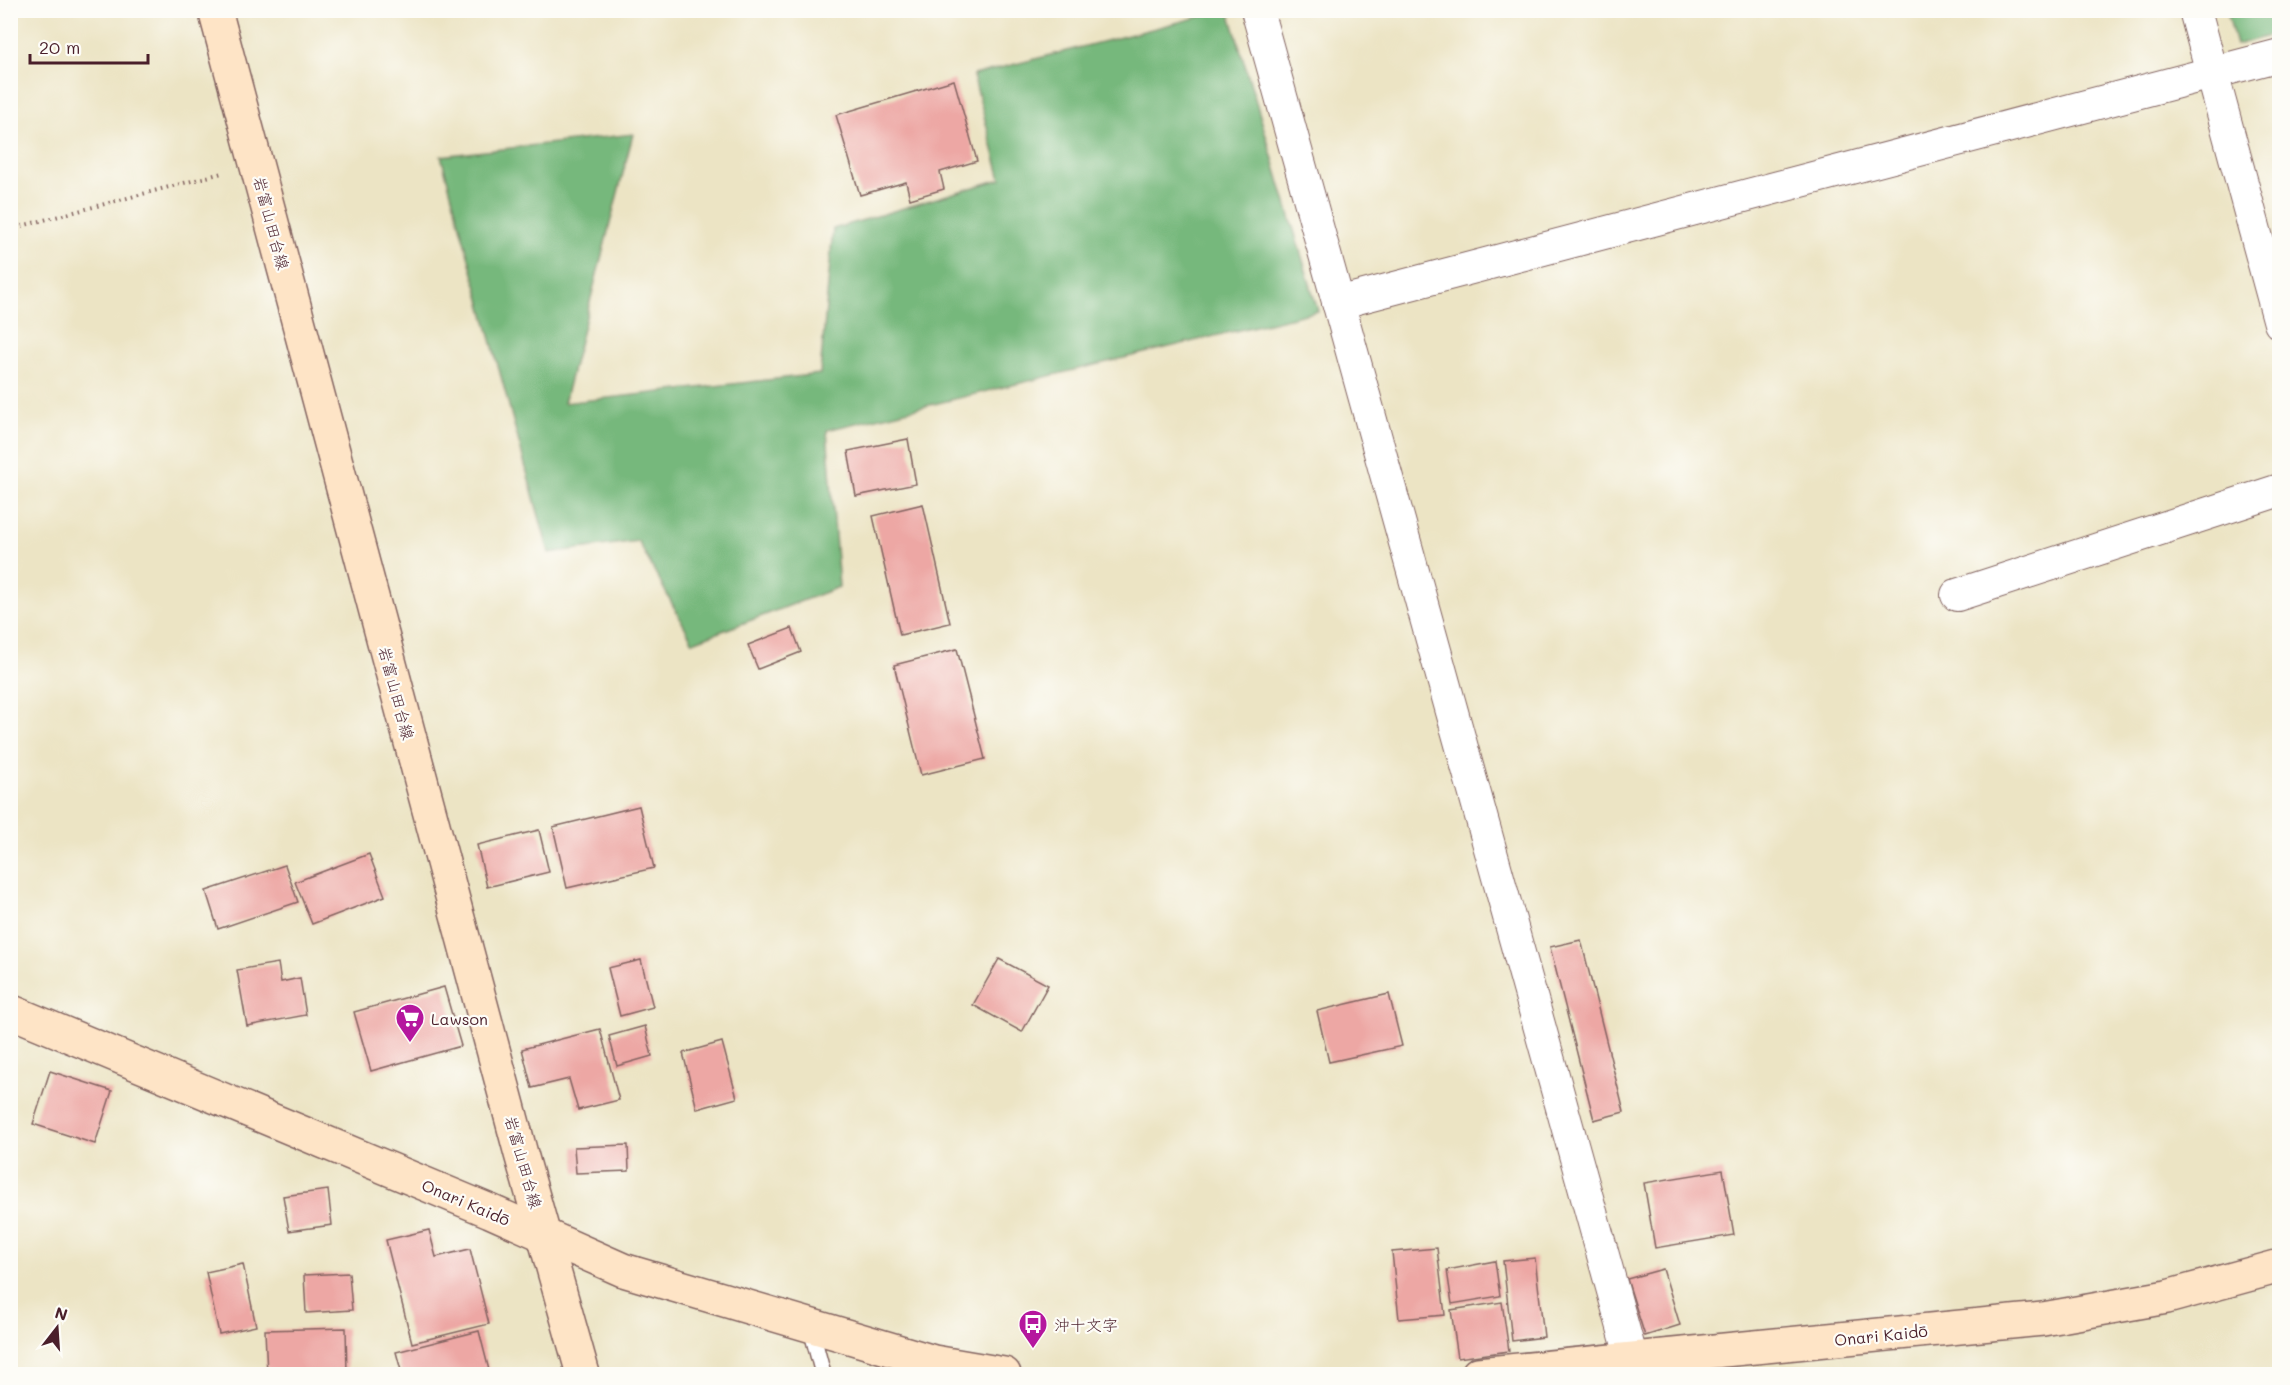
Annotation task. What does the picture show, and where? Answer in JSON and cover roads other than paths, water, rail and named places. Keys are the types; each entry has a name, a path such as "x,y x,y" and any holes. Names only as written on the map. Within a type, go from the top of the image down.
{"street":[{"name":"岩富山田台線","path":"215,10 583,1374"},
{"path":"1257,10 1634,1367"},
{"path":"2195,10 2280,323"},
{"path":"1338,303 2280,55"},
{"path":"1957,595 2280,490"},
{"name":"Onari Kaidō","path":"10,1011 623,1270 934,1362 1004,1374"},
{"name":"Onari Kaidō","path":"1478,1374 1634,1367 2043,1319 2167,1297 2280,1266"}],"lane":[{"path":"809,1325 823,1374"}],"place":[{"name":"Lawson","path":"410,1044"},
{"name":"沖十文字","path":"1033,1350"}]}
